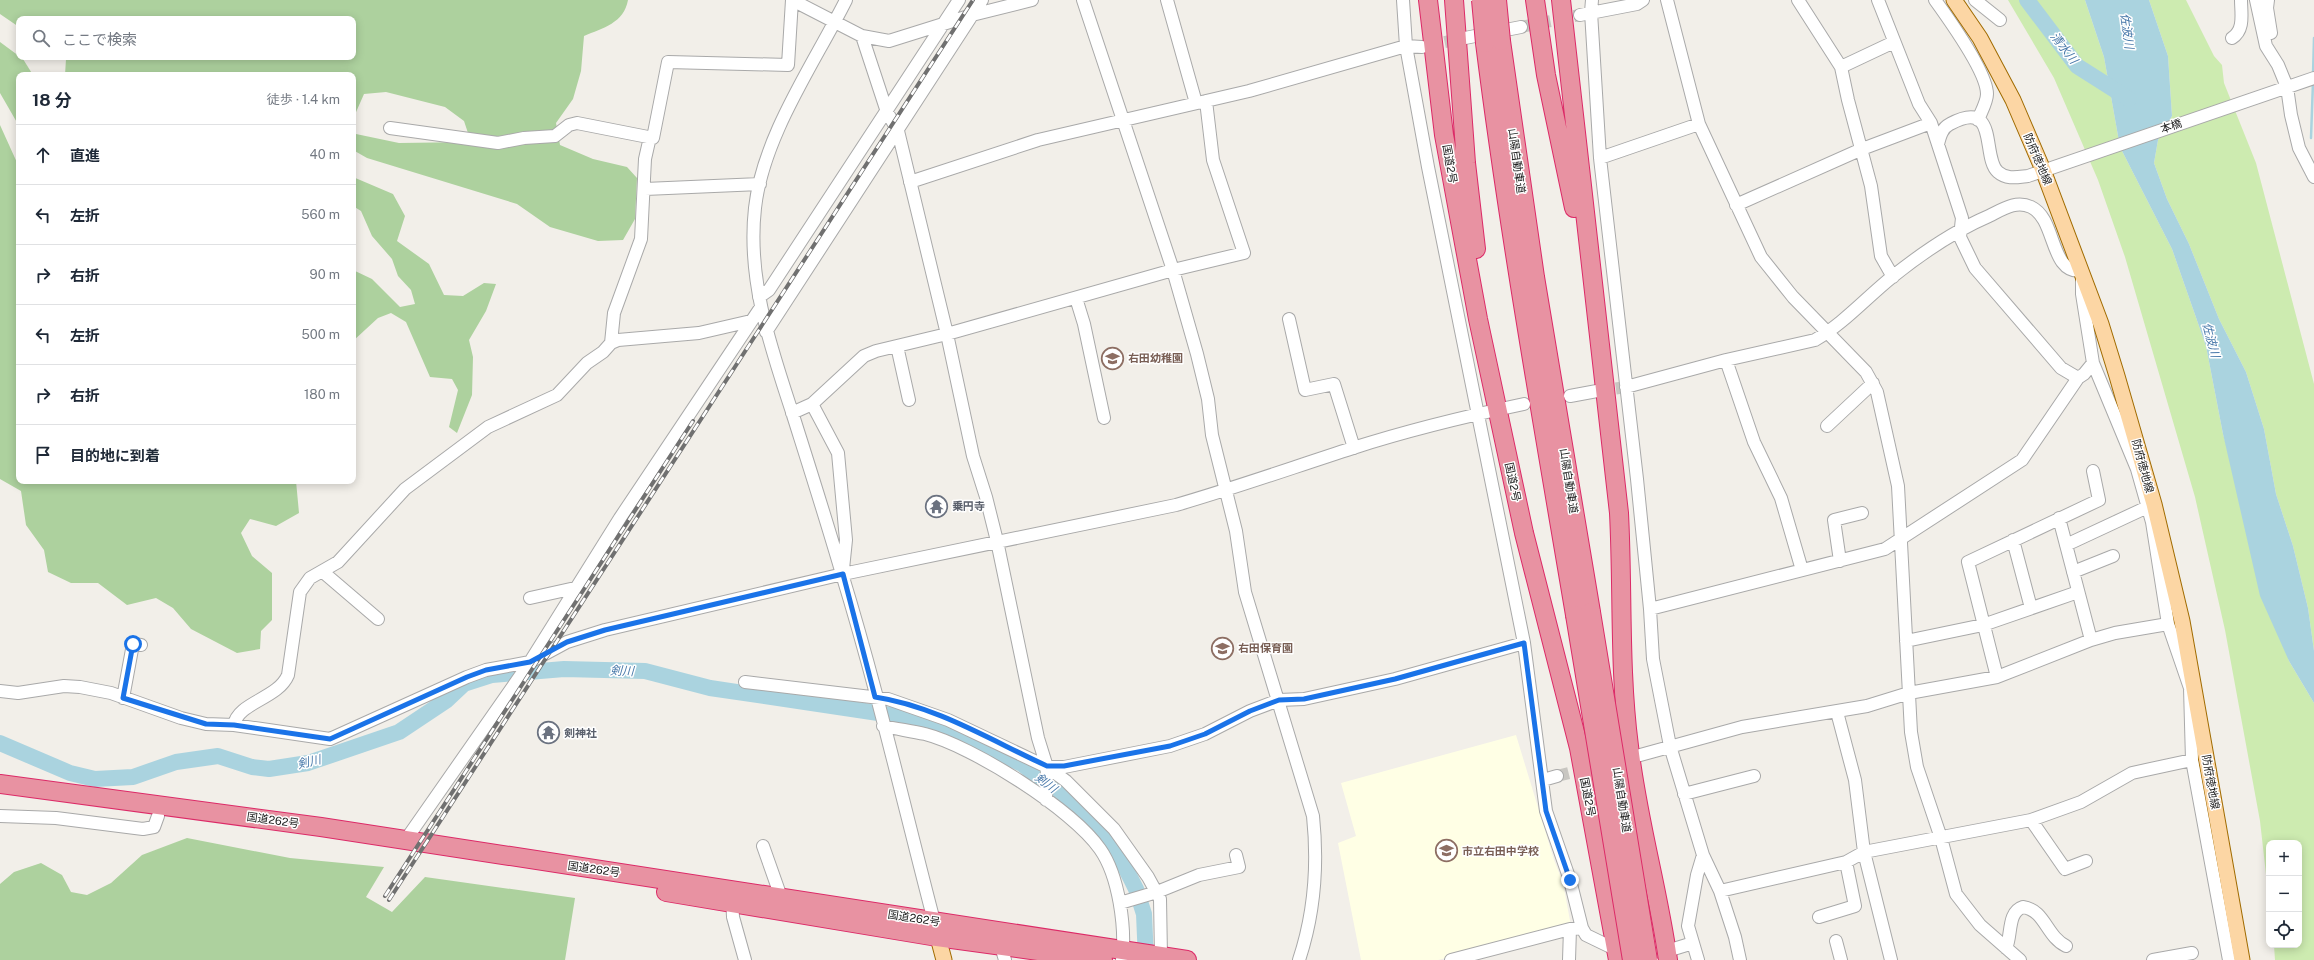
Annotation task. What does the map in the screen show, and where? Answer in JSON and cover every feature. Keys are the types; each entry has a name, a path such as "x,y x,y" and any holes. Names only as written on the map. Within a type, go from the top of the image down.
{"highway":[{"name":"国道2号","path":"1428,0 1444,135 1466,258 1526,541 1579,748 1618,955"},
{"path":"1454,0 1466,163 1477,258 1493,356 1492,382"},
{"name":"山陽自動車道","path":"1481,0 1493,42"},
{"name":"山陽自動車道","path":"1497,0 1493,42 1498,146 1517,272 1648,960"},
{"path":"1535,0 1546,75 1598,327"},
{"path":"1561,0 1619,513 1622,585 1622,687 1629,748 1654,884 1663,957"},
{"name":"山陽自動車道","path":"1583,614 1632,960"},
{"name":"国道262号","path":"0,784 305,825 936,929 1125,954 1159,956 1187,960"},
{"name":"国道262号","path":"0,796 236,826 732,896 781,897 936,929 1003,953 1106,960"}],"main road":[{"name":"防府徳地線","path":"1954,0 1980,38 2013,100 2043,170 2082,271 2117,376 2150,506 2182,621 2192,687 2242,960"},
{"path":"936,929 944,960"}],"street":[{"path":"390,128 498,143 524,138 550,138 569,125 577,123 653,138 668,62 788,65 792,0 862,36 889,41 944,23 1032,0"},
{"path":"846,0 777,134 766,159 755,205 752,239 760,302 766,332 843,574 936,929"},
{"path":"405,841 530,662 575,588 751,321 760,302 887,112 959,0"},
{"path":"766,332 982,0"},
{"path":"1083,0 1124,119 1173,270 1197,354 1208,399 1212,435 1227,490 1236,531 1245,592 1314,816 1316,840 1310,922 1299,960"},
{"path":"792,413 812,404 864,356 1173,270 1244,253 1214,160 1201,102 1167,0"},
{"path":"1403,0 1406,46 1428,167 1524,643 1546,811 1570,880 1582,928 1586,935 1618,955"},
{"path":"1592,0 1586,14 1600,158 1650,609 1653,659 1670,746 1703,855 1720,891 1735,936 1740,960"},
{"path":"1586,14 1637,4 1643,0"},
{"path":"1667,0 1700,124 1761,257 1793,297 1866,372 1873,383 1894,464 1902,540 1911,732 1917,767 1941,838 1956,894 1980,925 2020,960"},
{"path":"1798,0 1841,67 1848,100 1871,186 1881,256 1893,277"},
{"path":"1878,0 1919,104 1931,123 1962,218 1960,237 1976,268 2061,368 2078,378"},
{"path":"1935,0 1978,68 1986,87 1987,96 1978,120 1969,117 1950,124 1944,128 1938,144"},
{"path":"1975,0 2000,20"},
{"path":"2232,38 2241,28 2241,0"},
{"path":"2256,0 2266,46 2278,65"},
{"path":"2268,0 2269,27 2278,65 2287,87 2291,115 2299,148 2314,177"},
{"path":"1465,38 1521,27"},
{"path":"862,36 869,52 887,112 898,131 947,334 972,456 986,497 997,541 1038,738 1047,771 1045,797"},
{"path":"1841,67 1894,42"},
{"path":"910,182 1038,140 1257,89 1406,46 1422,47"},
{"name":"本橋","path":"1978,120 1985,125 1994,165 1998,172 2007,177 2017,178 2311,79"},
{"path":"2287,134 2291,115"},
{"path":"1736,205 1862,149 1931,123"},
{"path":"1600,158 1700,124"},
{"path":"611,343 614,313 641,239 646,159 650,137"},
{"path":"645,189 760,184"},
{"path":"1626,387 1726,360 1815,340 1828,333 1893,277 1962,227 2014,204 2030,207 2038,211 2043,218 2063,264 2073,272 2082,271 2082,294 2093,363 2137,469 2150,506 2168,624 2192,687 2192,760 2229,960"},
{"path":"1076,298 1084,324 1104,418"},
{"path":"1289,319 1305,390 1334,384 1354,448"},
{"path":"234,725 235,720 242,712 277,690 285,683 288,675 300,592 310,578 323,572 338,562 405,489 488,427 556,394 587,363 604,352 611,343 618,340 699,333 751,321"},
{"path":"897,346 908,400"},
{"path":"1726,360 1754,442 1781,498 1802,570"},
{"path":"1650,609 1885,549 1902,540 2022,460 2078,378 2084,374 2093,363"},
{"path":"1827,426 1873,383"},
{"path":"1570,396 1597,391"},
{"path":"812,404 838,453 846,540 843,574"},
{"path":"0,691 18,693 64,686 111,693 206,724 234,725 330,739 467,677 486,670 530,662 567,642 605,630 843,574 1176,505 1227,490 1354,448 1478,414 1524,404"},
{"path":"1996,676 1968,562 2099,500 2093,471"},
{"path":"2066,545 2150,506"},
{"path":"1840,561 1834,520 1862,513"},
{"path":"2059,518 2092,640"},
{"path":"2013,540 2031,608"},
{"path":"2073,572 2113,556"},
{"path":"323,572 378,619"},
{"path":"530,598 575,588"},
{"path":"1906,641 1983,625 2078,592"},
{"path":"1633,757 1742,727 1837,712 1866,706 1909,693 1996,676 2092,640 2115,633 2168,624"},
{"path":"1047,771 1064,766 1170,746 1205,734 1250,711 1279,700 1304,699 1395,679 1524,643"},
{"path":"123,698 133,644 141,644"},
{"path":"745,682 876,700 915,707 948,720 1066,781 1114,829 1157,892 1160,899 1162,920 1159,956"},
{"path":"1837,712 1855,780 1864,852 1891,960"},
{"path":"883,724 925,734 967,751 1045,797 1083,830 1100,849 1113,875 1120,903 1125,954"},
{"path":"1720,891 1846,862 1864,852 2031,820 2080,802 2132,773 2192,760"},
{"path":"1543,780 1557,776"},
{"path":"1684,794 1754,776"},
{"path":"0,816 56,818 143,829 154,827 158,816"},
{"path":"2031,820 2065,869 2086,861"},
{"path":"763,846 781,897"},
{"path":"1120,903 1157,892 1199,875 1239,867 1236,855"},
{"path":"1698,960 1688,926 1697,875 1703,855"},
{"path":"1819,917 1855,906 1846,862"},
{"path":"732,896 733,917 745,960"},
{"path":"2006,948 2010,939 2011,922 2014,913 2023,907 2030,908 2041,916 2052,936 2066,946"},
{"path":"1451,960 1570,929 1582,928"},
{"path":"1569,960 1570,929"},
{"path":"1836,941 1841,960"},
{"path":"1663,957 1693,943"},
{"path":"2153,960 2192,953"}],"shaded area":[{"name":"市立右田中学校","path":"1516,735 1554,860 1563,883 1571,926 1438,960 1361,960 1338,843 1356,836 1341,783"}],"green space":[{"path":"0,0 628,0 626,8 622,14 612,24 584,36 581,71 573,99 556,123 560,145 593,159 627,167 637,178 635,219 623,240 598,241 550,227 517,204 367,158 356,152 356,134 399,143 471,142 464,121 445,107 386,92 364,94 356,112 356,72 65,72 66,60 356,60 356,16 16,16 16,25 0,14"},
{"path":"2008,0 2085,0 2104,57 2120,147 2172,249 2206,346 2223,434 2289,661 2314,703 2314,960 2275,960 2274,948 2302,948 2302,840 2266,840 2266,874 2260,821 2225,630 2195,497 2125,257 2098,180 2054,78"},
{"path":"2149,0 2186,0 2214,56 2222,65 2224,83 2256,163 2314,384 2314,651 2308,608 2293,546 2276,494 2264,429 2246,372 2219,319 2189,244 2167,199 2154,163 2158,140 2172,116 2168,56"},
{"path":"0,42 16,54 16,60 24,60 31,72 16,72 16,121 0,93"},
{"path":"0,125 16,160 16,484 296,484 299,513 276,526 250,519 241,533 252,556 272,573 272,620 261,631 260,649 237,653 191,629 173,608 156,598 127,605 98,583 71,583 48,572 44,550 26,525 21,491 0,479"},
{"path":"356,178 393,194 405,216 397,241 429,264 444,295 463,296 484,283 496,284 486,311 469,340 473,357 472,395 457,433 449,427 458,390 452,379 430,377 406,322 391,313 378,318 356,338 356,271 372,279 400,307 415,304 411,290 398,276 392,259 372,236 361,211 356,208"},
{"path":"187,838 290,858 384,867 366,897 392,912 425,877 575,898 565,960 0,960 0,884 14,872 41,863 62,875 71,892 87,895 111,883 142,855"}],"water":[{"name":"佐波川","path":"2085,0 2149,0 2168,56 2172,116 2158,140 2154,163 2167,199 2189,244 2219,319 2246,372 2264,429 2276,494 2293,546 2308,608 2314,651 2314,703 2289,661 2260,596 2223,434 2206,346 2172,249 2120,147 2104,57"}],"waterway":[{"name":"清水川","path":"2027,0 2077,66 2129,99"},
{"path":"2313,75 2314,38"},
{"path":"2311,138 2313,82"},
{"name":"剣川","path":"0,743 70,773 95,779 133,777 176,762 218,756 252,767 269,769 308,763 399,732 447,700 464,684 492,675 564,669 645,671 710,688 905,717 937,724 1022,764 1069,801 1118,853 1136,889 1144,914 1146,960"}],"tunnel":[{"path":"1521,27 1580,15"},
{"path":"1427,46 1464,38"},
{"path":"1598,391 1626,387"},
{"path":"1557,776 1589,768"}],"railway":[{"path":"389,900 973,0"},
{"path":"385,896 693,421"}],"place":[{"name":"右田幼稚園","path":"1112,358"},
{"name":"乗円寺","path":"936,506"},
{"name":"右田保育園","path":"1222,648"},
{"name":"剣神社","path":"548,733"},
{"name":"市立右田中学校","path":"1446,851"}],"route":[{"path":"133,644 123,698 181,718 206,724 234,725 314,738 330,739 467,677 486,670 530,662 567,642 605,630 843,574 875,697 888,699 915,707 948,720 1047,766 1064,766 1170,746 1205,734 1250,711 1279,700 1304,699 1395,679 1524,643 1546,811 1570,880"}]}
